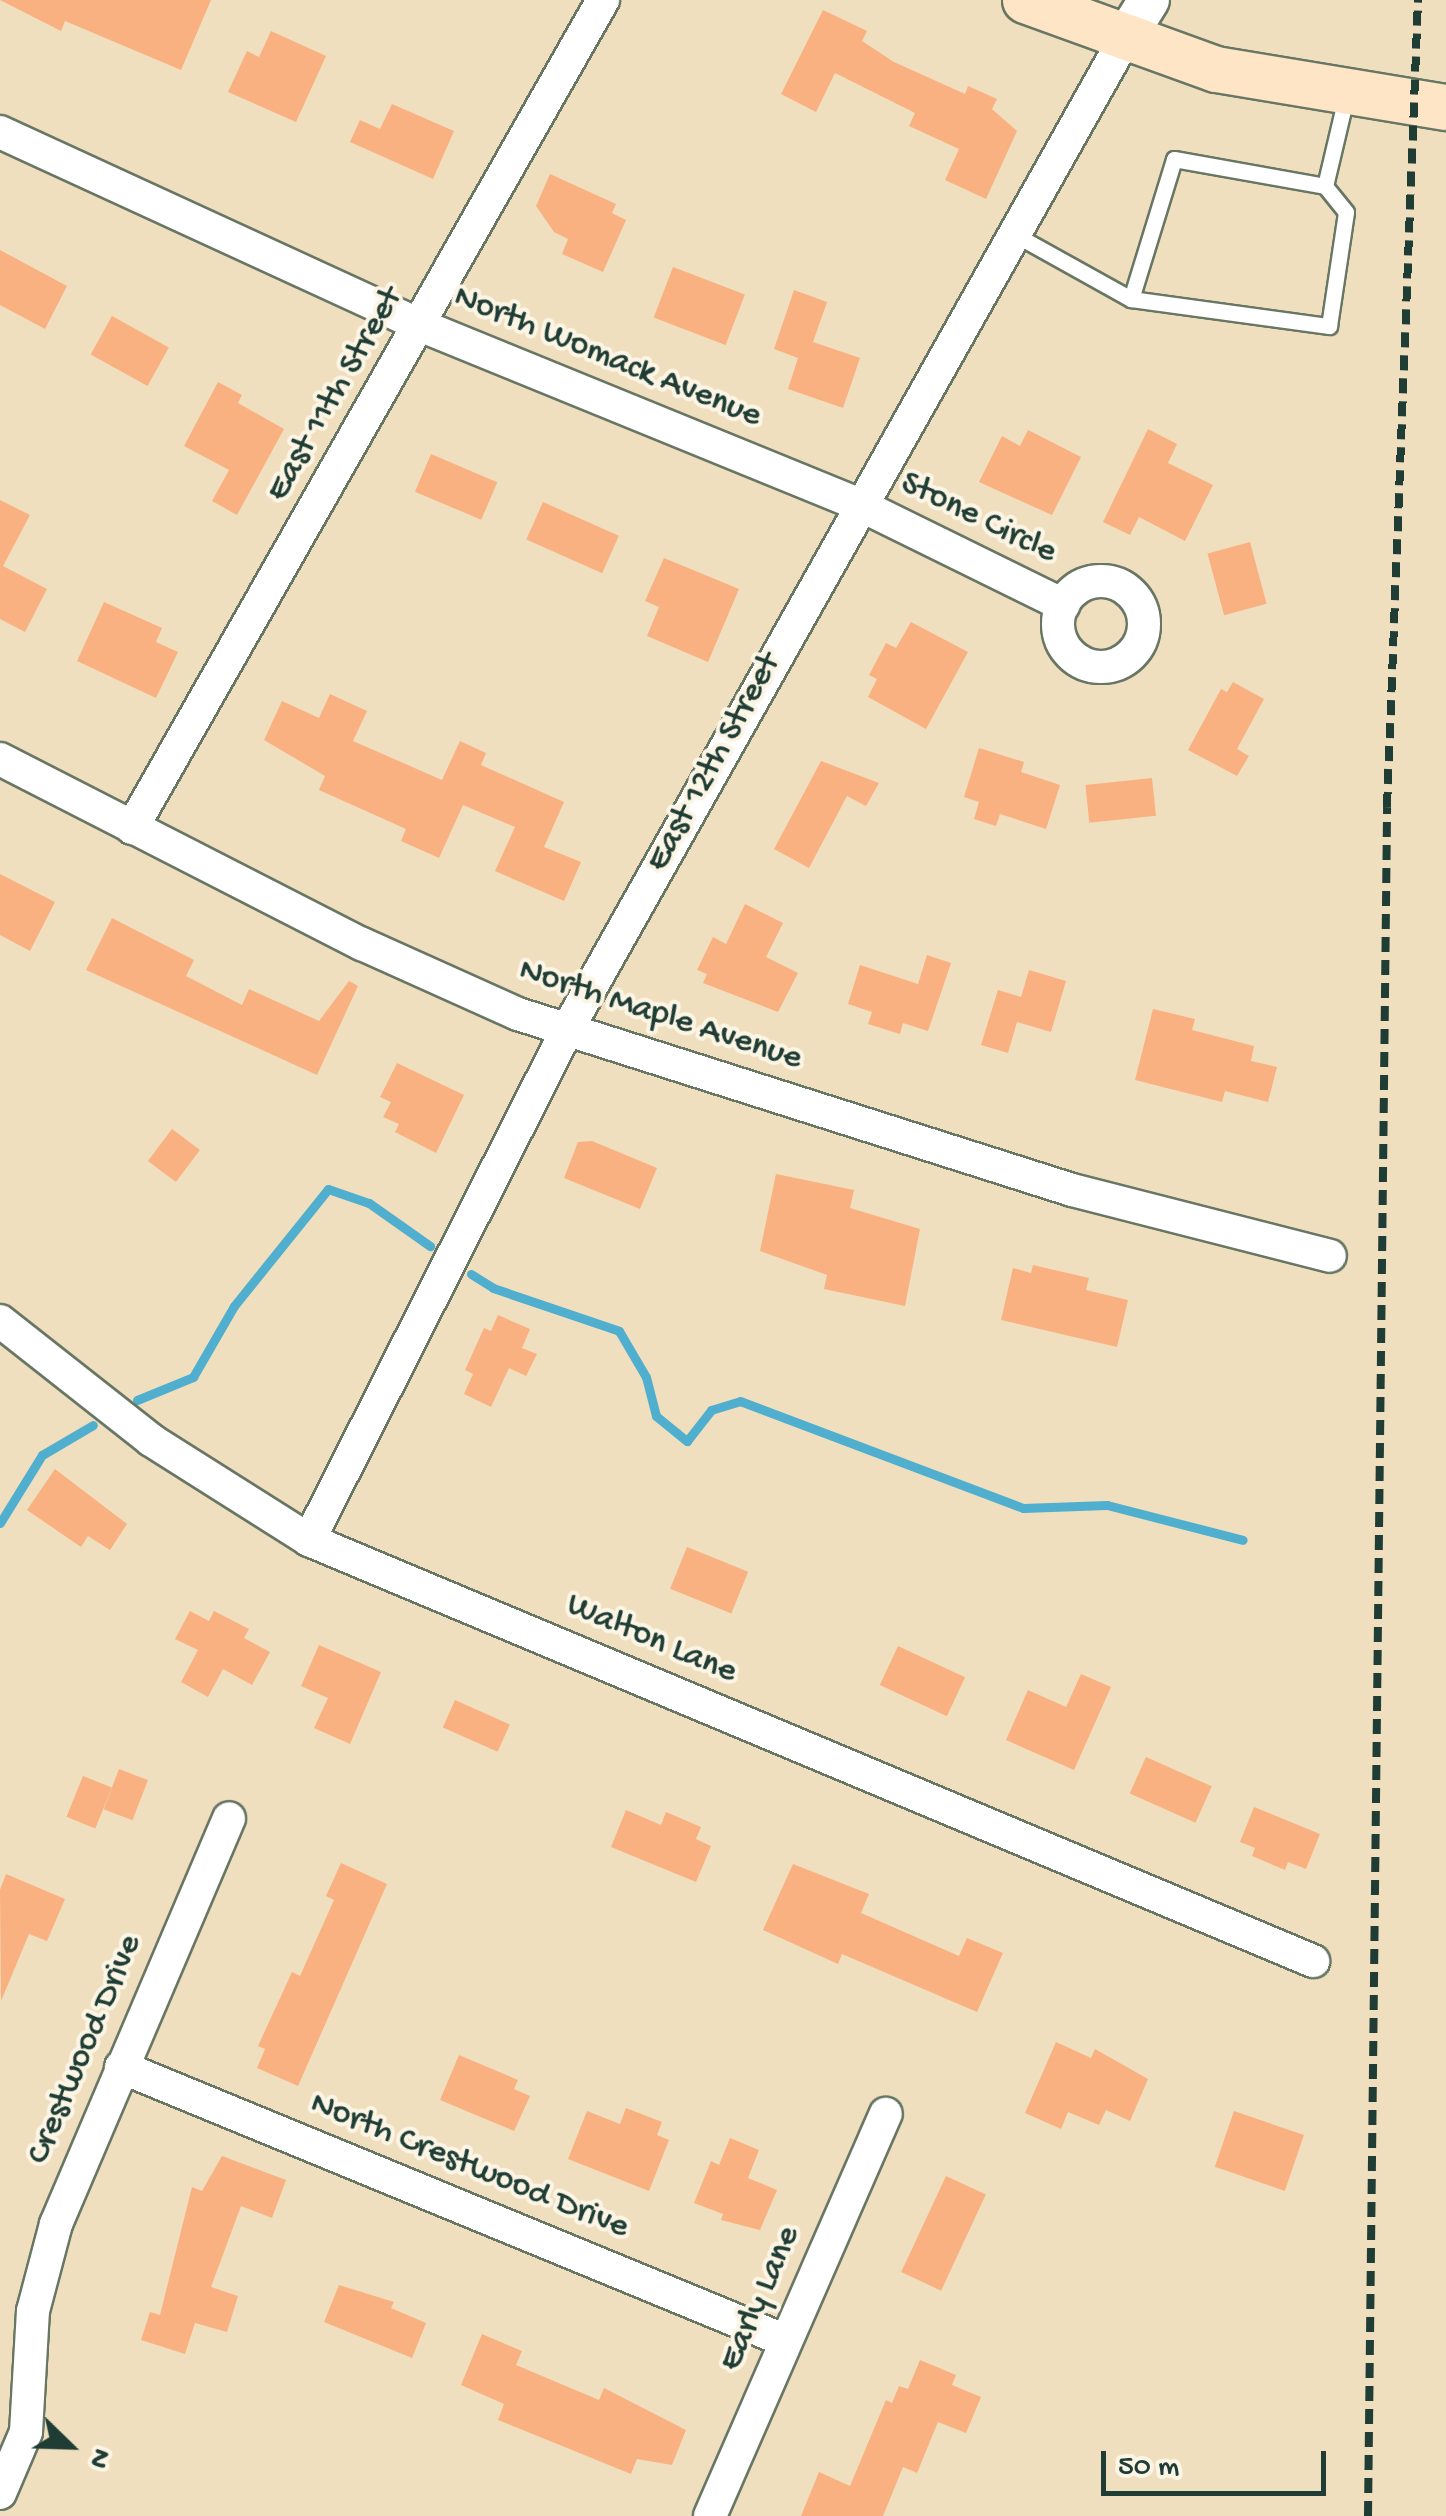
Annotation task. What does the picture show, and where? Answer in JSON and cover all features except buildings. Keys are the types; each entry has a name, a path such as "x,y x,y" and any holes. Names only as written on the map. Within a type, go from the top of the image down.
{"main road":[{"path":"1025,0 1124,40 1216,70 1446,107"}],"street":[{"name":"East 11th Street","path":"132,828 422,326 603,0"},
{"name":"East 12th Street","path":"309,1540 567,1030 858,504 1148,0"},
{"name":"North Womack Avenue","path":"0,132 422,326 858,504"},
{"name":"Stone Circle","path":"858,504 1063,606"},
{"name":"North Maple Avenue","path":"0,759 362,944 567,1030 1072,1190 1330,1256"},
{"name":"Walton Lane","path":"0,1321 152,1440 309,1540 1313,1961"},
{"name":"Crestwood Drive","path":"0,2493 26,2432 33,2312 56,2224 229,1818"},
{"name":"North Crestwood Drive","path":"121,2067 786,2341"},
{"name":"Early Lane","path":"710,2516 886,2114"}],"lane":[{"path":"1325,186 1347,93"},
{"path":"1014,234 1132,299 1329,326 1346,212 1325,186 1174,160 1132,299"}],"waterway":[{"path":"137,1400 193,1377 234,1306 328,1189 369,1203 430,1246"},
{"path":"471,1274 493,1288 619,1331 646,1377 656,1416 687,1441 711,1410 740,1401 1023,1508 1107,1505 1243,1540"},
{"path":"0,1523 42,1455 93,1425"}],"railway":[{"path":"1368,2516 1387,807 1418,0"}]}
